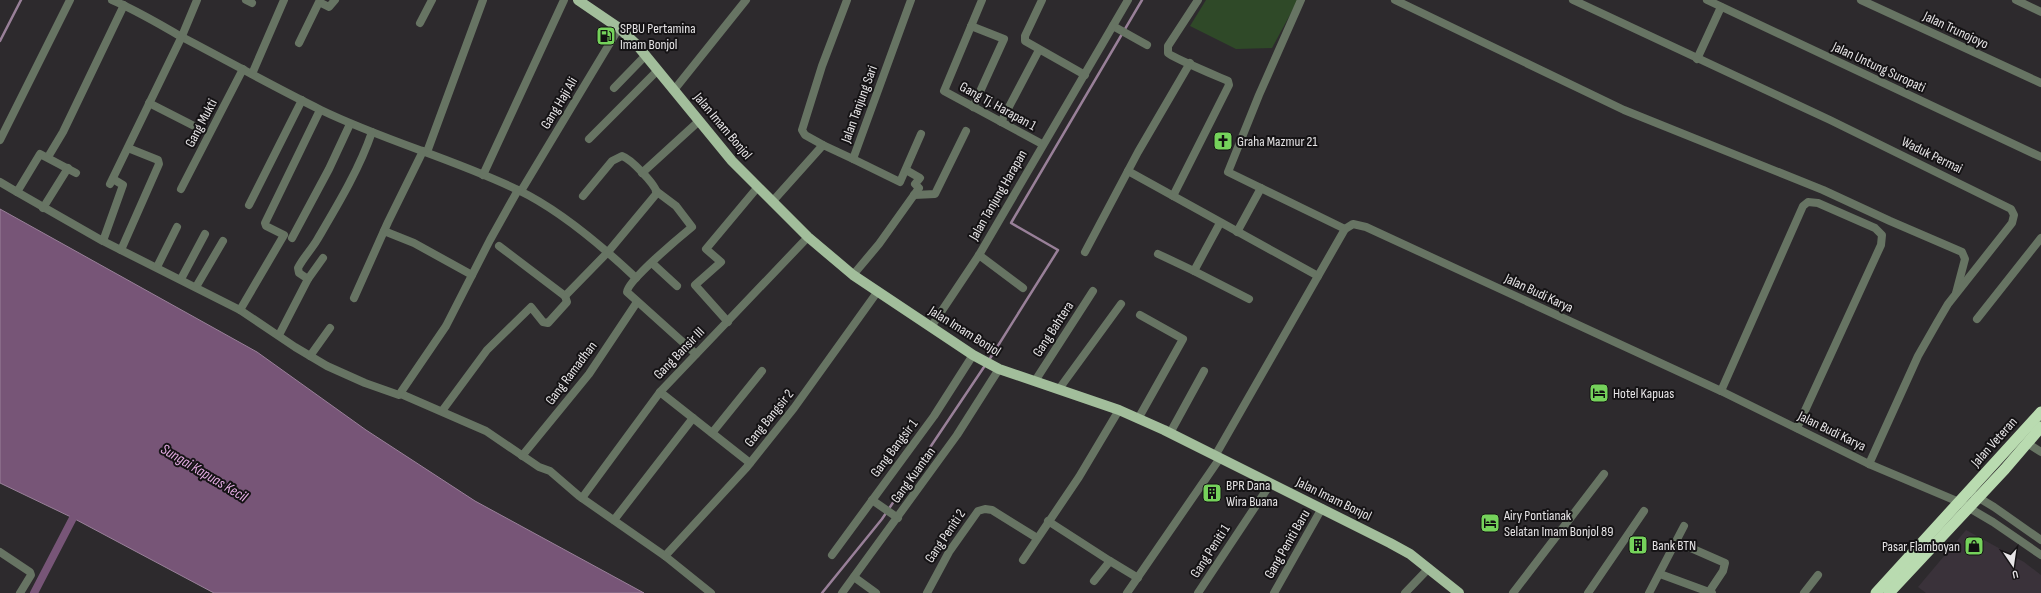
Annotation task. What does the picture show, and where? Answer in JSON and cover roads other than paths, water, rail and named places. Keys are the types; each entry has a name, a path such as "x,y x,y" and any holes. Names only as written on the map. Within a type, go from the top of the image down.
{"highway":[{"name":"Jalan Veteran","path":"1964,505 1969,492 2041,412"},
{"name":"Jalan Veteran","path":"1964,505 1978,498 2041,426"},
{"path":"1876,593 1964,505"},
{"path":"1889,593 1964,505"}],"main road":[{"name":"Jalan Imam Bonjol","path":"578,0 619,28 646,55 732,161 757,188 808,237 853,275 975,356 998,368 1119,410 1170,433 1390,543 1428,568 1459,593"}],"street":[{"path":"0,140 70,0"},
{"path":"112,0 128,4 182,36 320,110 350,124 483,174 519,191 556,214 608,252 636,278"},
{"path":"103,241 123,184 111,182 182,36 196,0"},
{"path":"252,74 284,0"},
{"path":"300,43 319,2 329,7 335,0"},
{"path":"420,23 432,0"},
{"path":"354,298 384,231 425,151 483,0"},
{"path":"483,174 564,0"},
{"path":"674,90 746,0"},
{"path":"823,145 805,135 802,130 822,66 847,0"},
{"name":"Jalan Tanjung Sari","path":"772,202 823,145 853,158 911,0"},
{"name":"Gang Tj. Harapan 1","path":"982,0 944,91 1042,144"},
{"path":"1042,0 1024,38 1025,41 1085,75"},
{"name":"Jalan Tanjung Harapan","path":"931,327 979,255 1042,144 1085,75 1128,0"},
{"path":"1173,196 1229,85 1228,81 1190,63 1171,56 1168,53 1167,48 1198,0"},
{"path":"1128,593 1218,457 1345,229 1228,172 1259,95 1301,0"},
{"path":"1396,0 1624,110 1823,190 1890,222 1962,252 1965,259 1955,296"},
{"name":"Waduk Permai","path":"1573,0 1830,120 2010,207 2014,216 2012,223 1955,296 1918,356 1869,464"},
{"name":"Jalan Untung Suropati","path":"1707,0 2041,157"},
{"name":"Jalan Trunojoyo","path":"1861,0 2041,83"},
{"path":"2016,0 2041,12"},
{"path":"48,157 67,125 128,4"},
{"path":"1697,59 1721,7"},
{"path":"971,26 1004,39 973,107"},
{"path":"1114,26 1147,45"},
{"name":"Gang Haji Ali","path":"401,394 446,326 472,275 519,191 619,28"},
{"path":"1001,122 1039,50"},
{"path":"614,88 646,55"},
{"path":"1084,252 1128,171 1190,63"},
{"name":"Gang Mukti","path":"181,189 244,69"},
{"path":"589,139 658,70"},
{"path":"249,205 302,100"},
{"path":"150,103 200,129"},
{"path":"240,310 284,235 266,226 265,223 320,110"},
{"path":"642,173 699,121"},
{"path":"292,238 329,169 350,124"},
{"path":"916,192 935,194 966,131"},
{"path":"308,279 299,272 298,268 316,242 362,158 372,132"},
{"path":"853,158 900,182 921,134"},
{"path":"121,250 159,164 158,160 128,148"},
{"path":"17,192 38,156 42,154 72,170 43,208"},
{"path":"583,196 612,161 618,156 625,157 642,173 656,191 676,206 692,226 636,278 627,291 637,302 696,354"},
{"path":"853,275 879,244 916,192 915,184 920,178 906,170"},
{"path":"1128,171 1318,276"},
{"path":"0,182 103,241 240,310 310,356 365,383 401,394 486,431 522,456 550,472 582,498 666,554 711,593"},
{"path":"728,322 695,285 721,262 706,249 757,188"},
{"path":"1237,232 1261,188"},
{"path":"565,296 608,252 655,196 656,191"},
{"path":"1721,391 1803,206 1808,202 1814,201 1875,228 1882,235 1881,245 1797,428"},
{"path":"1194,271 1220,223"},
{"name":"Jalan Budi Karya","path":"1345,229 1353,224 1366,227 1721,391 1869,464 1964,505 2041,555"},
{"path":"157,267 177,226"},
{"path":"384,231 414,243 472,275"},
{"path":"181,279 205,234"},
{"name":"Gang Bansir III","path":"582,498 660,392 808,237"},
{"path":"1977,319 2041,238"},
{"path":"196,287 223,241"},
{"path":"442,411 487,350 531,307 544,322 548,323 567,302 565,296 499,246"},
{"path":"1158,254 1249,299"},
{"path":"979,255 1023,288"},
{"path":"279,335 294,302 323,258"},
{"path":"652,263 677,286"},
{"name":"Gang Bangsir 2","path":"666,554 750,463 794,408 878,291"},
{"name":"Gang Bahtera","path":"1035,381 1093,291"},
{"name":"Gang Ramadhan","path":"522,456 589,374 637,302"},
{"path":"1059,389 1121,304"},
{"path":"1138,419 1183,339 1140,315"},
{"path":"310,356 330,328"},
{"name":"Gang Bangsir 1","path":"832,555 874,501 975,356"},
{"name":"Gang Kuantan","path":"842,593 895,516 957,435 998,368"},
{"path":"712,433 762,371"},
{"path":"1170,433 1204,371"},
{"path":"660,392 750,463"},
{"path":"1023,560 1036,538 1079,477 1119,410"},
{"path":"614,520 692,418"},
{"path":"2027,443 2041,452"},
{"path":"1514,593 1604,474"},
{"name":"Gang Peniti 1","path":"1198,593 1271,483"},
{"path":"1969,492 2041,540"},
{"path":"874,501 895,516"},
{"name":"Gang Peniti Baru","path":"1274,593 1322,508"},
{"name":"Gang Peniti 2","path":"927,593 949,552 978,512 985,509 992,510 1036,538"},
{"path":"1588,593 1644,511"},
{"path":"1048,521 1138,578"},
{"path":"1649,593 1684,526"},
{"path":"1660,574 1710,593 1723,571 1725,564 1684,546"},
{"path":"0,552 29,571 31,575 20,593"},
{"path":"1094,581 1110,561"},
{"path":"1405,593 1428,568"},
{"path":"1804,593 1818,575"},
{"path":"854,577 876,593"}],"water":[{"name":"Sungai Kapuas Kecil","path":"0,209 257,352 366,430 475,501 644,593 214,593 73,518 0,483"}],"waterway":[{"path":"0,41 21,0"},
{"path":"989,360 1058,250 1011,223 1142,0"},
{"path":"822,593 882,519 986,364"},
{"path":"34,593 73,518"}],"place":[{"name":"SPBU Pertamina Imam Bonjol","path":"606,36"},
{"name":"Graha Mazmur 21","path":"1223,141"},
{"name":"Hotel Kapuas","path":"1599,393"},
{"name":"BPR Dana Wira Buana","path":"1212,493"},
{"name":"Airy Pontianak Selatan Imam Bonjol 89","path":"1490,523"},
{"name":"Bank BTN","path":"1638,545"},
{"name":"Pasar Flamboyan","path":"1974,546"}]}
